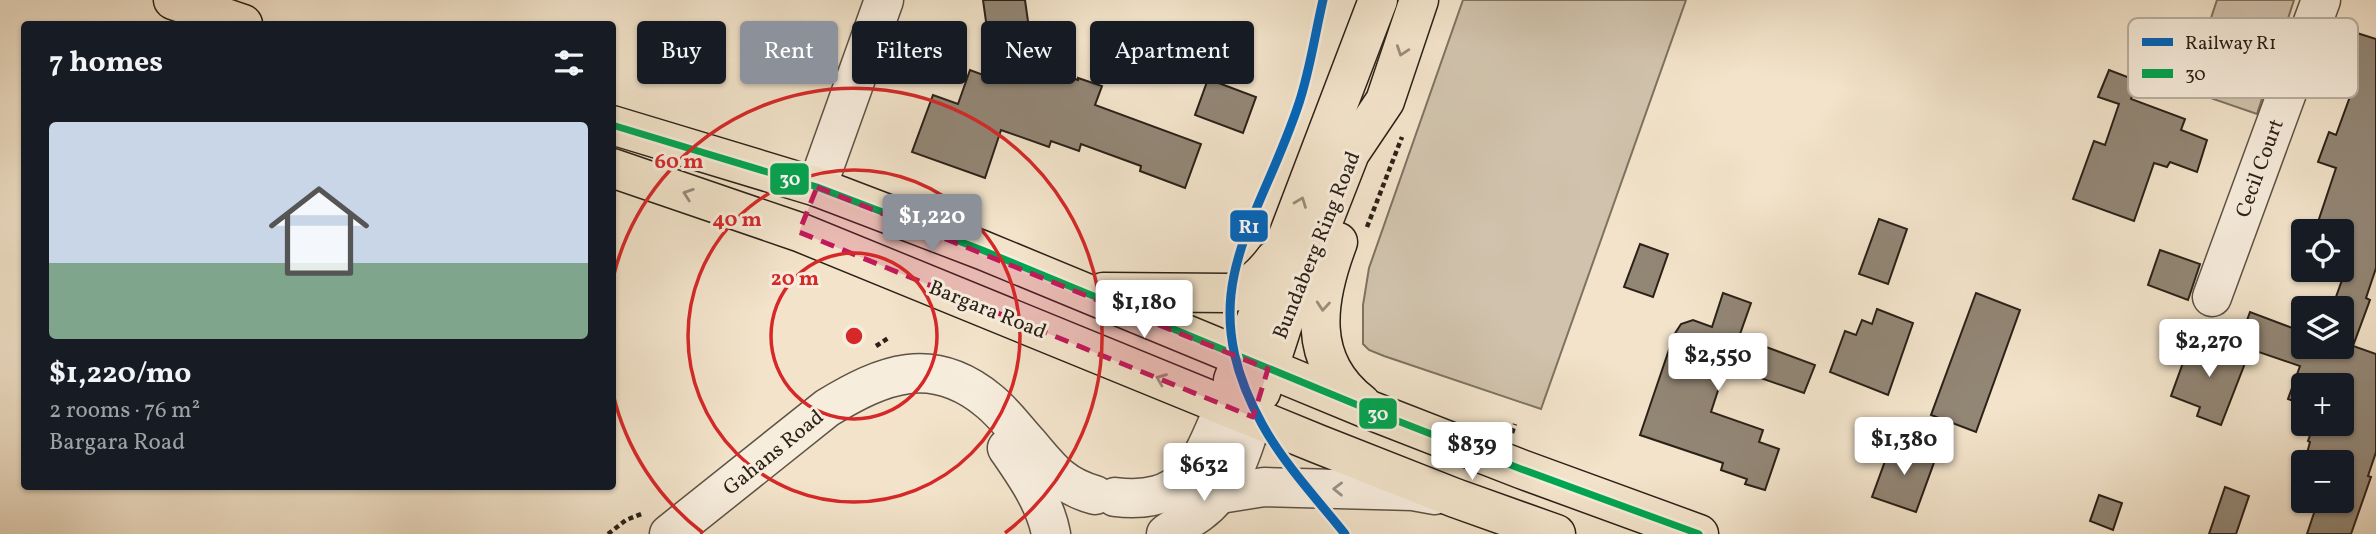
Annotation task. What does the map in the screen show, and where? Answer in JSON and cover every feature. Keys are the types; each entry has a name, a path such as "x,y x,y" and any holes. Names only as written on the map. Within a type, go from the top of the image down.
{"main road":[{"path":"173,0 234,21"},
{"name":"Bundaberg Ring Road","path":"1239,411 1283,249 1378,0"},
{"name":"Bundaberg Ring Road","path":"1254,363 1283,324 1350,153 1394,117 1419,0"},
{"path":"1372,411 1351,396 1332,371 1322,352 1321,335 1326,273 1377,144 1394,117"},
{"path":"616,126 817,187 1087,292 1254,363 1521,470 1699,534"},
{"name":"Bargara Road","path":"616,169 799,232 1455,498 1556,534"},
{"path":"799,232 817,187"},
{"path":"1087,292 1230,293 1259,278 1283,249"}],"street":[{"path":"817,187 884,0"},
{"name":"Cecil Court","path":"2314,18 2321,0"},
{"name":"Cecil Court","path":"2213,297 2285,98"},
{"name":"Gahans Road","path":"669,534 827,408 847,396 899,375 926,372 954,379 971,388 990,401 1060,479 1081,491 1133,499 1155,496 1182,483 1239,411"},
{"name":"Gahans Road","path":"884,381 923,381 955,396 974,410 1001,438 1023,470 1044,510 1051,534"},
{"path":"1166,534 1199,513 1220,494 1239,460 1239,411"},
{"path":"1220,494 1264,487 1413,491 1455,498"},
{"name":"Gahans Road","path":"1051,534 1059,516 1074,501 1105,496 1134,510 1141,519 1146,534"}],"path":[{"path":"1366,230 1394,117"}],"highlighted area":[{"path":"817,187 1268,369 1253,417 799,232"}],"shaded area":[{"path":"1463,0 1686,0 1541,409 1384,356 1369,350 1363,344 1363,305 1369,268"},
{"path":"2217,0 2294,0 2288,18 2211,18"},
{"path":"2210,98 2262,98 2257,114"}],"building":[{"path":"983,0 1025,0 1028,21 986,21"},
{"path":"2358,33 2376,39 2376,268 2366,298 2370,300 2354,343 2354,296 2336,296 2341,282 2354,282 2354,219 2319,219 2336,168 2318,162 2329,132 2336,135 2349,98 2358,98"},
{"path":"970,70 981,74 981,84 1076,84 1078,78 1102,86 1095,105 1201,144 1185,188 1140,171 1141,166 1081,144 1079,151 1051,141 1049,147 1001,130 985,178 912,152 933,95 958,104"},
{"path":"2109,70 2128,77 2128,98 2185,119 2181,130 2207,140 2197,172 2170,162 2167,167 2154,163 2134,221 2073,199 2094,141 2105,145 2119,104 2098,97"},
{"path":"1206,84 1221,84 1256,97 1243,133 1195,115"},
{"path":"1879,219 1907,229 1888,284 1859,274"},
{"path":"1640,244 1668,254 1653,297 1624,287"},
{"path":"2160,250 2200,264 2188,300 2148,285"},
{"path":"1723,293 1751,303 1739,337 1815,365 1804,393 1726,366 1711,412 1763,430 1759,442 1779,449 1765,490 1745,484 1747,479 1721,470 1723,463 1640,435 1674,335 1681,324 1693,320 1712,327"},
{"path":"1976,293 2020,310 1976,432 1931,415"},
{"path":"1877,309 1913,323 1888,395 1830,372 1845,331 1856,335 1862,320 1872,324"},
{"path":"2250,312 2291,327 2291,359 2354,359 2354,346 2376,354 2376,452 2368,476 2371,477 2351,534 2307,534 2314,513 2354,513 2354,450 2308,450 2310,436 2354,436 2354,373 2297,373 2300,366 2238,345"},
{"path":"2192,338 2247,358 2221,425 2197,416 2200,407 2171,396"},
{"path":"1892,442 1936,457 1916,512 1872,497"},
{"path":"2225,487 2249,496 2236,534 2209,534"},
{"path":"2099,495 2122,503 2113,530 2090,521"}],"rail line":[{"name":"R1","path":"1323,0 1299,103 1238,260 1231,296 1231,335 1241,377 1262,424 1291,467 1345,534"}],"transit line":[{"name":"30","path":"616,126 817,187 982,250 1372,411 1699,534"}]}
